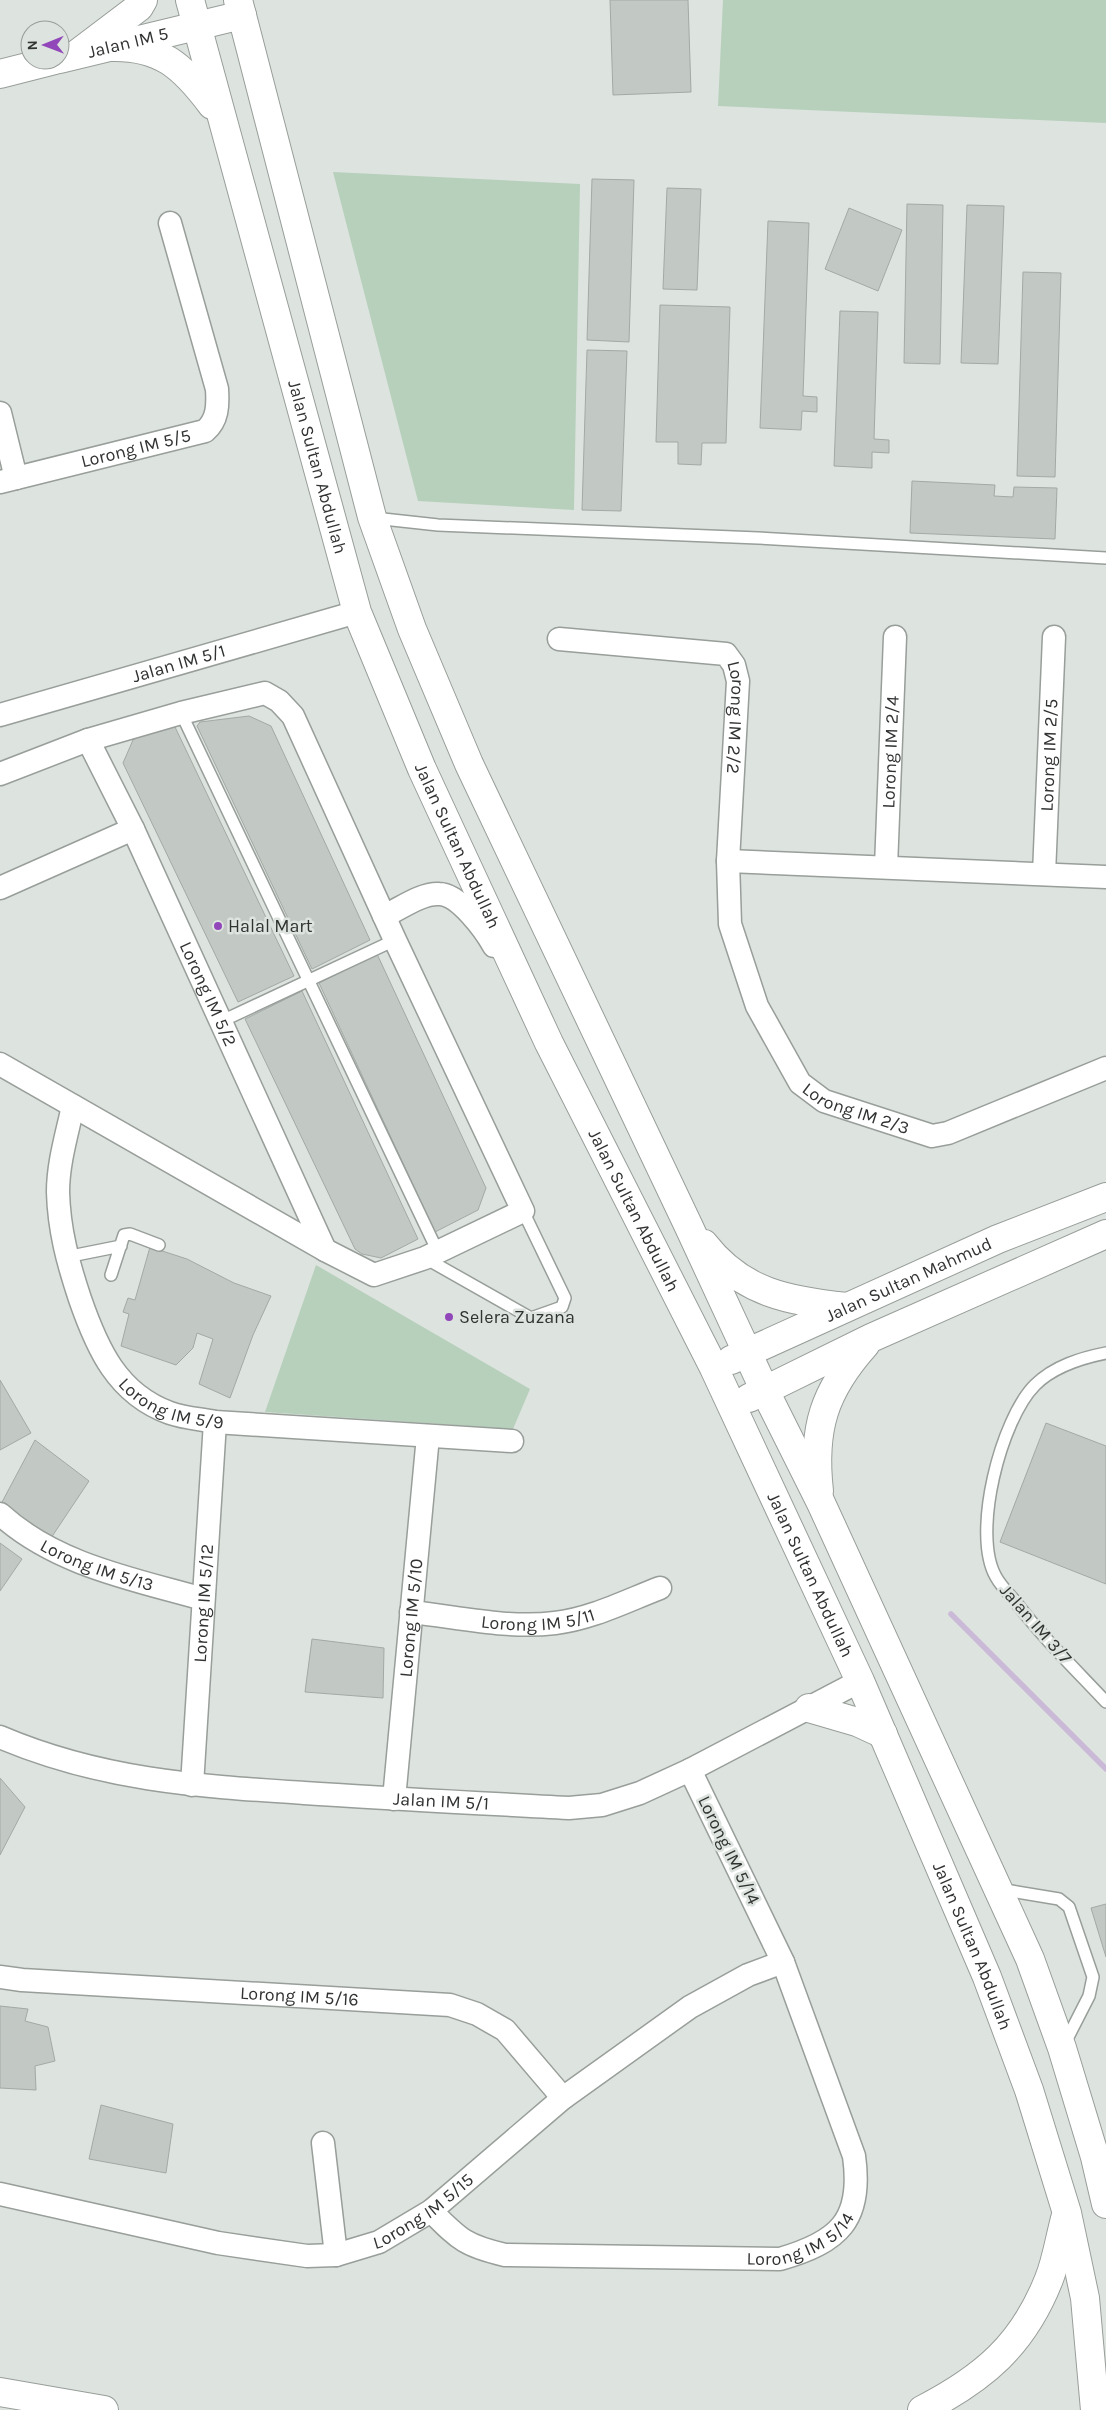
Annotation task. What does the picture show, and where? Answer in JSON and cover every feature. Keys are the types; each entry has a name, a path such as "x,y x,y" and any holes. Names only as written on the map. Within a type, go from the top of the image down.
{"main road":[{"path":"70,54 139,7 143,0"},
{"name":"Jalan Sultan Abdullah","path":"190,0 220,116 357,612 422,768 549,1043 714,1368 860,1681 987,1977 1030,2090 1066,2212 1086,2298 1095,2410"},
{"path":"240,7 372,517 412,629 469,764 689,1226 764,1391 821,1503 1030,1959 1062,2048 1095,2157 1106,2204"},
{"name":"Jalan IM 5","path":"70,56 196,26 240,7"},
{"path":"109,46 129,46 171,61 192,78 220,116"},
{"name":"Jalan IM 5","path":"0,74 20,69"},
{"name":"Jalan Sultan Mahmud","path":"714,1368 998,1239 1106,1197"},
{"path":"689,1226 713,1256 726,1268 750,1283 776,1296 805,1303 848,1308"},
{"path":"732,1406 871,1338 1106,1234"},
{"path":"821,1503 816,1468 817,1434 823,1409 837,1380 871,1338"},
{"path":"809,1708 857,1722 883,1734"},
{"path":"922,2410 942,2400 988,2370 1025,2328 1049,2278 1066,2212"},
{"path":"0,2392 104,2410"}],"street":[{"name":"Lorong IM 5/5","path":"8,480 205,432 212,425 218,408 217,389 170,223"},
{"path":"0,413 8,480"},
{"name":"Jalan IM 5/1","path":"0,715 357,612"},
{"name":"Lorong IM 2/4","path":"886,868 895,637"},
{"name":"Lorong IM 2/5","path":"1044,874 1054,637"},
{"name":"Lorong IM 2/2","path":"559,639 726,654 734,665 738,681 728,861"},
{"path":"0,774 88,740 180,713 265,693 279,701 293,716 395,940 523,1211 431,1255 374,1275 325,1250 0,1064"},
{"name":"Lorong IM 5/2","path":"88,740 133,829 325,1250"},
{"path":"0,888 133,829"},
{"path":"728,861 1106,877"},
{"name":"Lorong IM 2/3","path":"728,861 730,924 757,1006 800,1083 824,1101 932,1136 948,1133 1106,1068"},
{"path":"384,916 427,896 439,894 452,897 484,927 549,1043"},
{"name":"Lorong IM 5/9","path":"73,1106 61,1160 58,1190 60,1222 66,1258 94,1339 109,1365 124,1384 146,1401 171,1414 215,1422 512,1441"},
{"name":"Lorong IM 5/12","path":"192,1785 215,1422"},
{"name":"Lorong IM 5/10","path":"394,1799 428,1436"},
{"name":"Lorong IM 5/13","path":"0,1514 47,1547 88,1567 204,1599"},
{"name":"Lorong IM 5/11","path":"411,1612 525,1625 556,1623 585,1617 660,1588"},
{"name":"Jalan IM 5/1","path":"0,1737 27,1748 100,1770 192,1785 394,1799 569,1808 602,1805 640,1793 690,1770 860,1681"},
{"name":"Lorong IM 5/14","path":"431,2211 458,2238 480,2249 505,2255 780,2259 810,2250 835,2234 853,2211 858,2182 854,2156 783,1962 690,1770"},
{"name":"Lorong IM 5/15","path":"0,2194 218,2243 307,2256 336,2255 379,2242 431,2211 563,2098 697,2002 748,1975 783,1962"},
{"name":"Lorong IM 5/16","path":"0,1977 22,1980 450,2006 478,2014 506,2030 563,2098"},
{"path":"323,2143 336,2255"}],"lane":[{"path":"372,517 438,525 758,538 1106,558"},
{"path":"180,713 307,981 431,1255 531,1318 562,1307 565,1298 523,1211"},
{"path":"222,1021 395,940"},
{"path":"111,1275 124,1236 130,1234 159,1245"},
{"path":"66,1258 121,1246"},
{"name":"Jalan IM 3/7","path":"1106,1354 1078,1359 1049,1374 1035,1385 1022,1401 997,1461 986,1530 988,1556 996,1577 1030,1621 1106,1702"},
{"path":"998,1889 1058,1899 1069,1907 1093,1977 1089,1996 1062,2048"}],"green space":[{"path":"723,0 1106,0 1106,123 718,106"},
{"path":"333,172 580,184 574,510 418,501"},
{"path":"316,1265 530,1389 513,1429 265,1412"}],"building":[{"path":"610,0 688,0 691,92 613,95"},
{"path":"592,179 634,180 629,342 587,340"},
{"path":"667,188 701,189 697,290 663,289"},
{"path":"907,204 943,205 940,364 904,363"},
{"path":"967,205 1004,206 998,364 961,363"},
{"path":"849,208 902,230 878,291 825,269"},
{"path":"768,221 809,223 803,396 817,397 817,412 802,411 801,430 760,428"},
{"path":"1023,272 1061,273 1055,477 1017,476"},
{"path":"660,305 730,307 726,443 702,443 701,465 678,464 678,442 656,442"},
{"path":"840,311 878,312 874,439 889,440 889,453 872,452 872,468 834,466"},
{"path":"587,350 627,351 621,511 582,510"},
{"path":"912,481 995,485 994,496 1013,497 1014,487 1057,488 1055,539 910,533"},
{"path":"249,716 271,726 370,940 312,969 197,726 200,722"},
{"path":"154,727 175,727 294,976 238,1002 123,763 133,740"},
{"path":"377,954 486,1188 478,1210 435,1232 319,983"},
{"path":"302,991 418,1239 381,1258 362,1254 355,1249 245,1019"},
{"path":"150,1247 187,1259 234,1283 271,1296 253,1335 230,1398 199,1384 213,1339 197,1333 193,1348 176,1365 121,1346 129,1314 123,1312 128,1298 135,1300"},
{"path":"0,1380 31,1433 0,1450"},
{"path":"1046,1423 1106,1446 1106,1584 1000,1542"},
{"path":"35,1440 89,1481 49,1541 1,1504"},
{"path":"0,1543 22,1559 0,1591"},
{"path":"312,1639 384,1648 383,1698 305,1692"},
{"path":"0,1778 25,1807 0,1855"},
{"path":"1106,1904 1106,1957 1091,1908"},
{"path":"0,2006 28,2009 25,2021 48,2027 55,2061 35,2066 36,2090 0,2088"},
{"path":"101,2105 173,2124 166,2173 89,2159"}],"waterway":[{"path":"951,1614 1106,1769"}],"place":[{"name":"Halal Mart","path":"218,926"},
{"name":"Selera Zuzana","path":"449,1317"}]}
